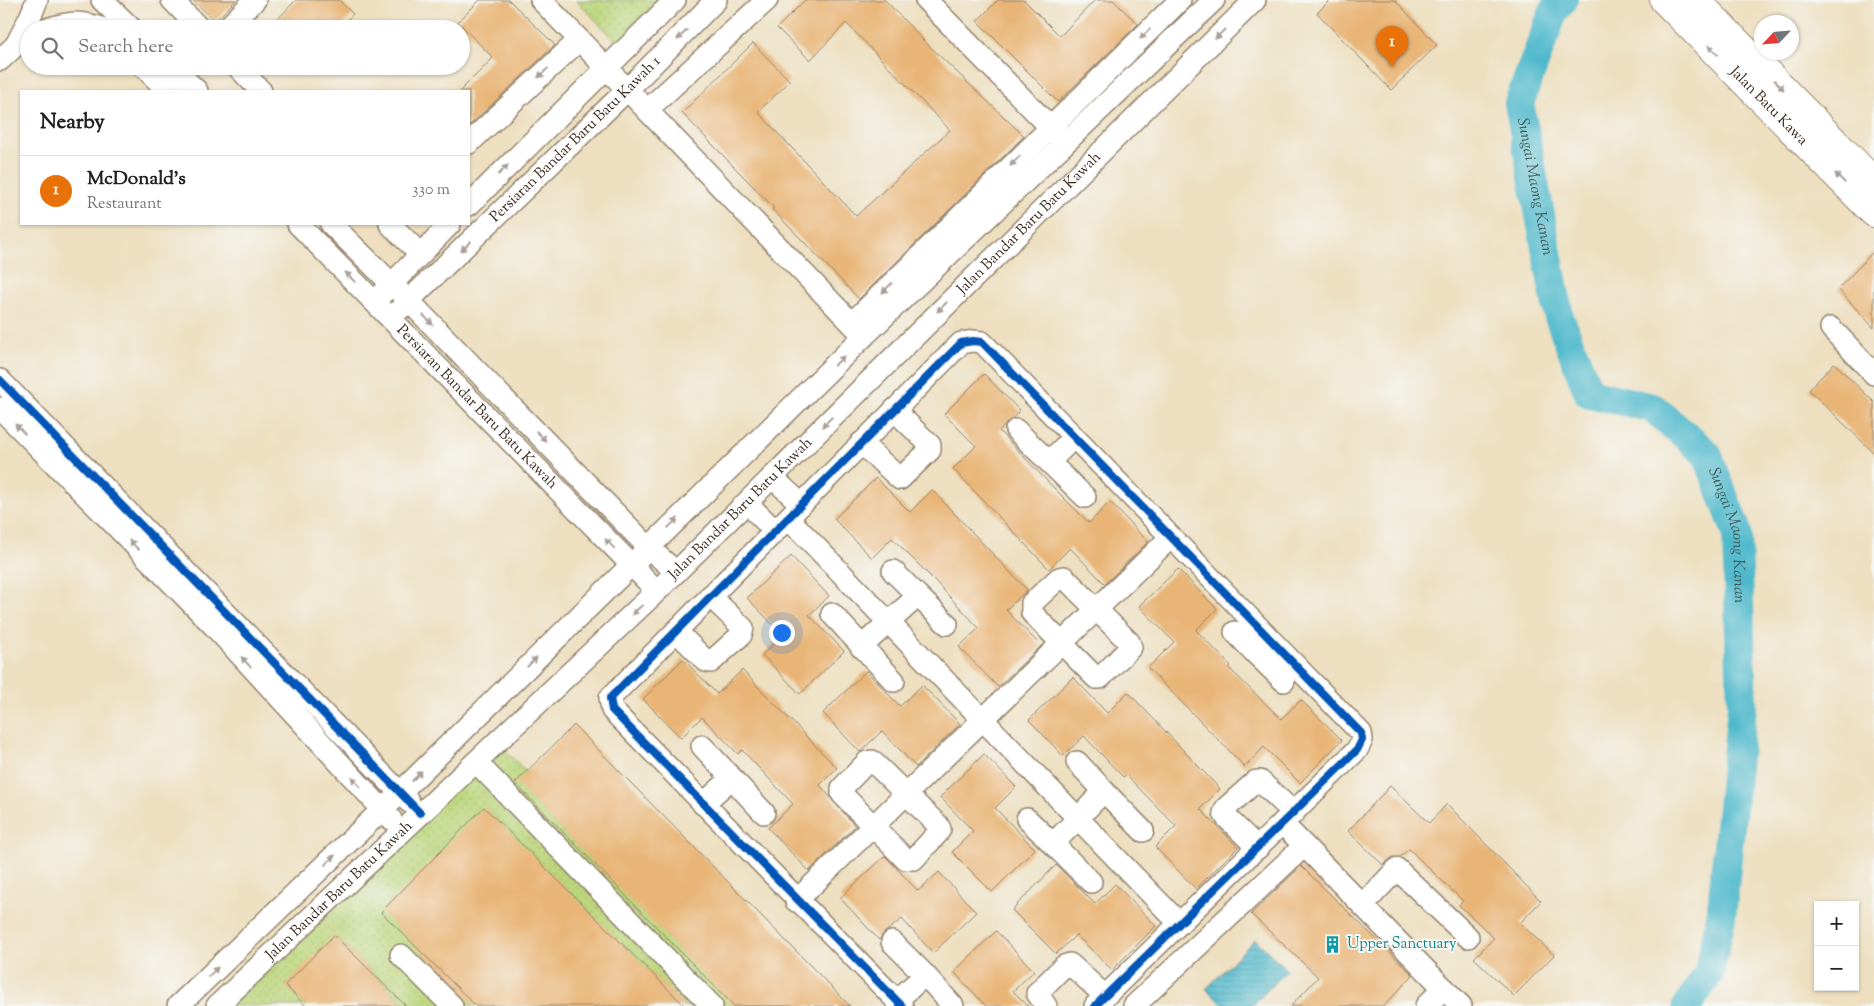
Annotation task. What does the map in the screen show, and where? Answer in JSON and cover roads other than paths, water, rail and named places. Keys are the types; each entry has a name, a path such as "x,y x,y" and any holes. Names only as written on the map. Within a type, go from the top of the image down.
{"highway":[{"name":"Jalan Batu Kawa","path":"1664,0 1874,213"},
{"name":"Jalan Batu Kawa","path":"1696,0 1874,182"}],"street":[{"path":"29,20 37,0"},
{"path":"102,0 123,20"},
{"path":"172,0 191,20"},
{"path":"235,20 255,0"},
{"path":"541,0 858,330 1050,127 1180,0"},
{"name":"Persiaran Bandar Baru Batu Kawah 1","path":"470,204 605,67 675,0"},
{"name":"Persiaran Bandar Baru Batu Kawah 1","path":"390,318 627,90 716,0"},
{"path":"646,110 767,0"},
{"path":"926,0 1066,144"},
{"name":"Jalan Bandar Baru Batu Kawah","path":"178,1006 382,810 630,565 858,330 947,256 1066,144 1214,0"},
{"name":"Jalan Bandar Baru Batu Kawah","path":"217,1006 401,830 657,591 1255,0"},
{"path":"470,142 579,40"},
{"path":"0,60 20,43"},
{"path":"177,75 196,90"},
{"path":"246,75 260,90"},
{"name":"Persiaran Bandar Baru Batu Kawah","path":"299,225 657,591"},
{"name":"Persiaran Bandar Baru Batu Kawah","path":"332,225 409,301 648,547 676,572"},
{"path":"391,225 420,254"},
{"path":"374,302 449,225"},
{"path":"947,256 970,280"},
{"path":"1831,328 1874,374"},
{"path":"925,975 899,1003 796,901 609,705 610,698 960,344 973,341 982,342 1171,537 1264,648 1284,681"},
{"path":"0,380 420,813"},
{"path":"0,408 212,624 401,830"},
{"path":"862,443 900,479 930,450 930,445 894,410"},
{"path":"1016,430 1085,497"},
{"path":"1049,462 1074,437"},
{"path":"772,477 788,518 1179,923"},
{"path":"747,503 788,518"},
{"path":"796,901 1171,537"},
{"path":"893,571 947,624"},
{"path":"1064,577 1097,609 1129,642 1131,647 1104,676 1096,678 1032,613 1032,603 1059,578 1064,577"},
{"path":"676,631 706,661 711,662 741,635 743,628 710,596"},
{"path":"862,647 918,596"},
{"path":"832,614 894,681"},
{"path":"1046,1006 1037,993 1064,966 1070,964 1100,1001 1357,750 1362,740 1361,733 1264,648 1235,632"},
{"path":"702,746 764,813"},
{"path":"872,761 906,794 940,829 914,859 905,859 872,827 842,794 842,788 867,762 872,761"},
{"path":"476,762 712,1006"},
{"path":"1076,762 1143,831"},
{"path":"703,804 732,778"},
{"path":"1258,848 1224,813 1226,808 1256,781 1260,781 1288,819 1304,846 1461,1006"},
{"path":"1053,844 1104,791"},
{"path":"1027,819 1091,882"},
{"path":"1134,1006 1304,846"},
{"path":"1363,905 1397,870 1468,936"},
{"path":"892,942 953,1006"},
{"path":"402,954 452,1006"},
{"path":"1426,1006 1444,988"}],"water":[{"path":"1255,939 1287,970 1252,1006 1224,1006 1206,989"}],"waterway":[{"name":"Sungai Maong Kanan","path":"1563,0 1554,10 1519,103 1559,317 1589,393 1653,408 1707,454 1737,532 1742,707 1721,917 1709,973 1687,1006"}],"place":[{"name":"McDonald's","path":"1392,67"},
{"name":"Upper Sanctuary","path":"1333,944"}]}
